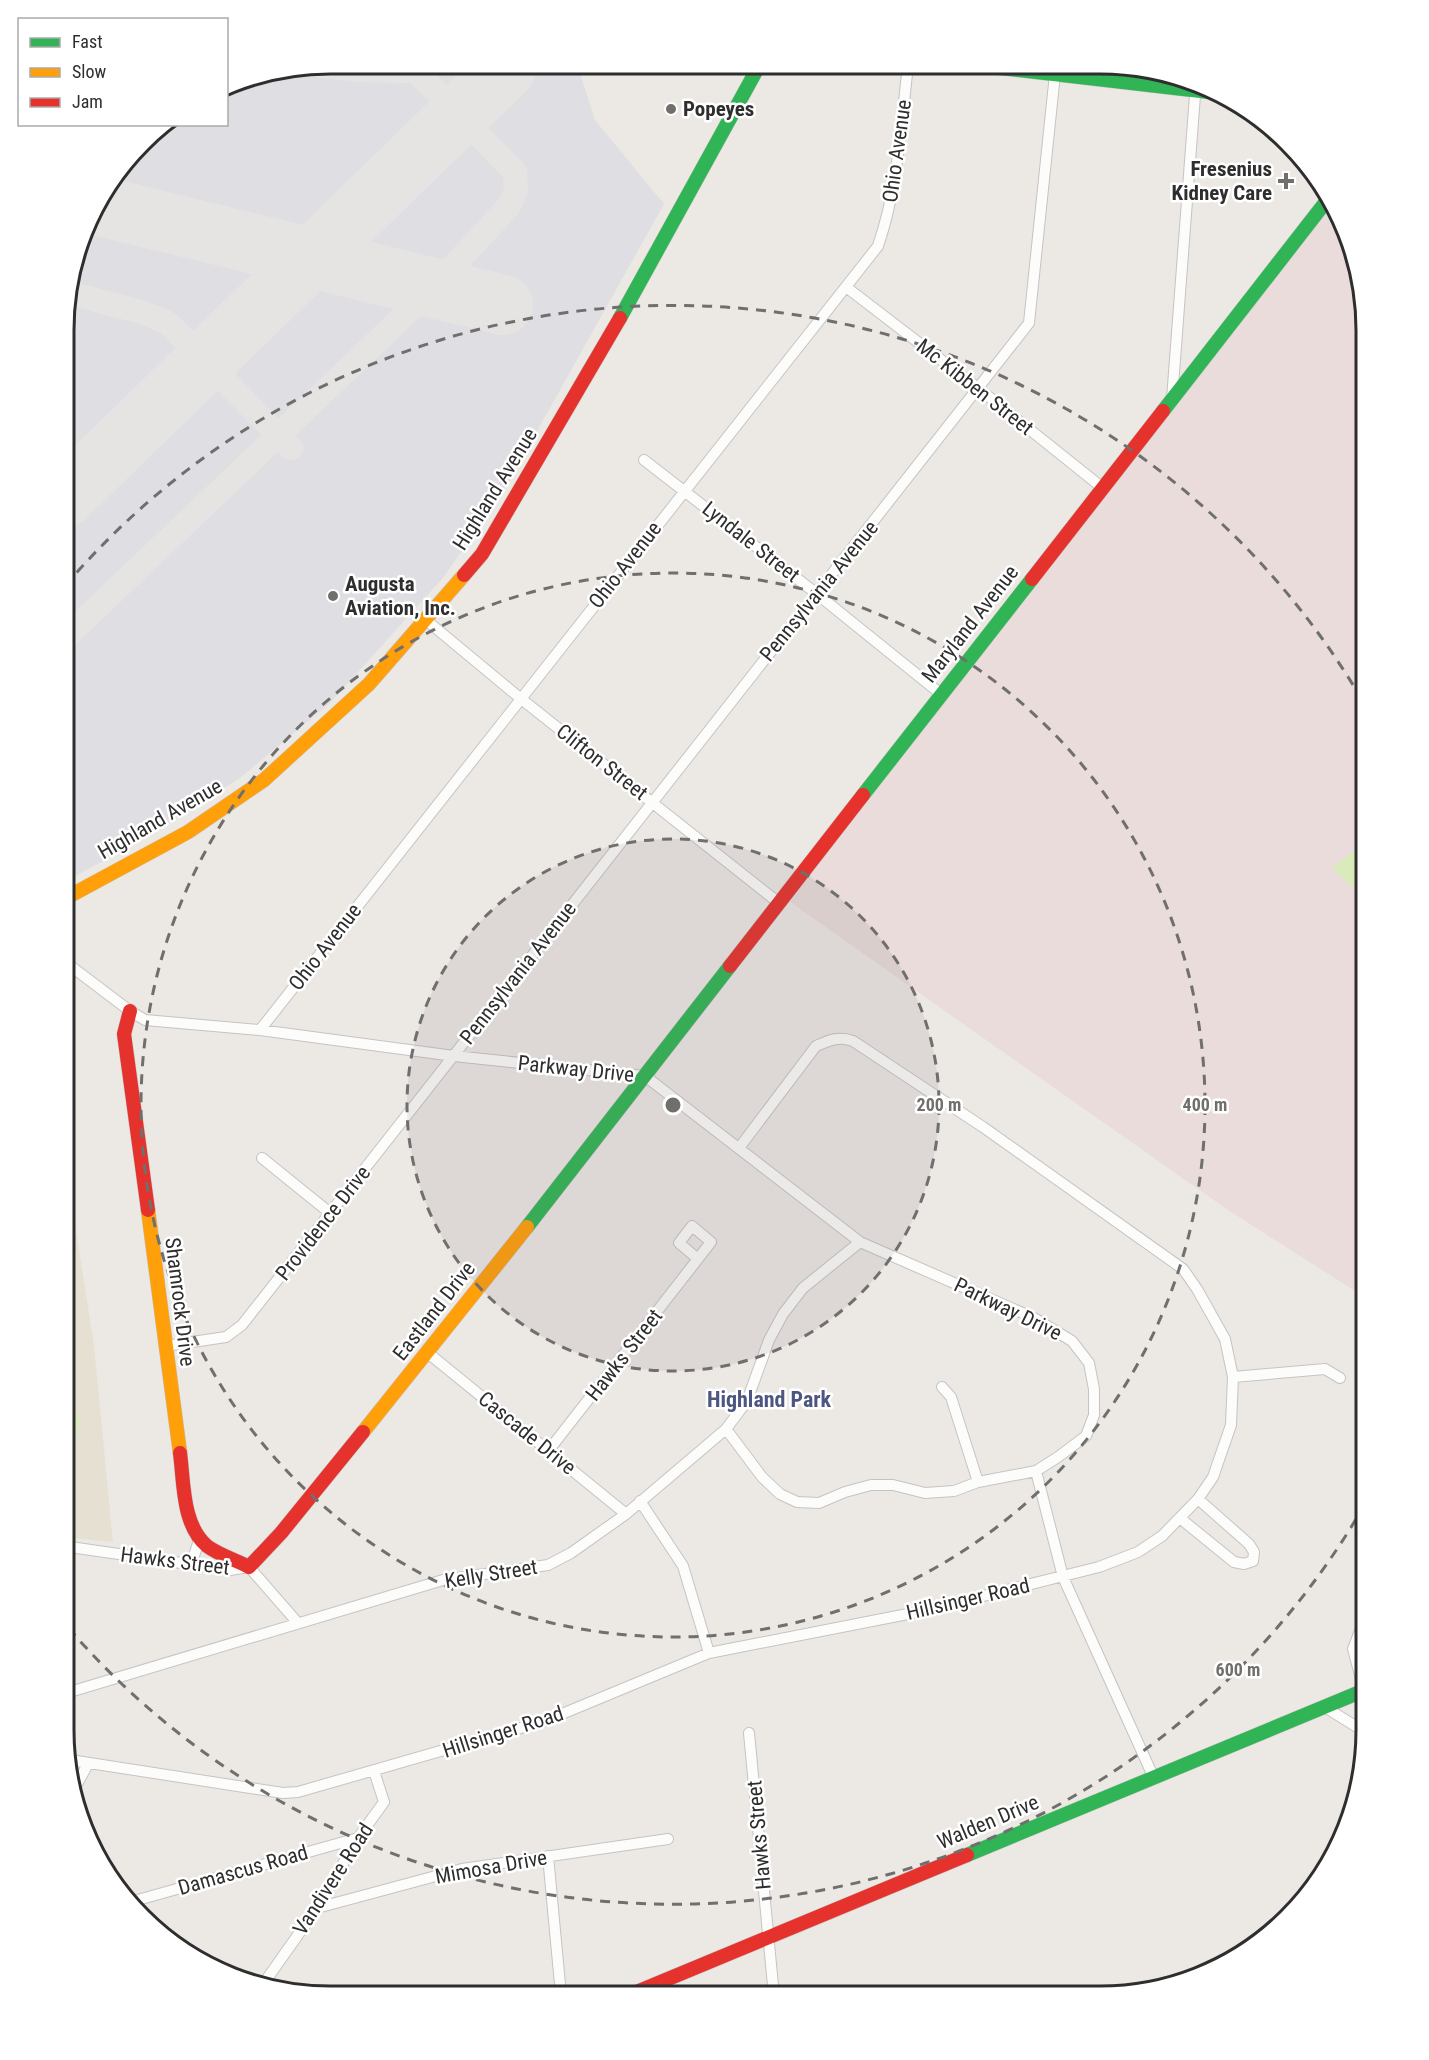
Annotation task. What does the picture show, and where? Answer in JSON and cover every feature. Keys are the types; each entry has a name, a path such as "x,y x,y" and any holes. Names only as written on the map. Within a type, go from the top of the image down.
{"street":[{"name":"Highland Avenue","path":"74,894 188,832 264,780 369,684 482,555 588,376 754,74"},
{"name":"Ohio Avenue","path":"260,1030 878,246 888,217 907,74"},
{"path":"1055,74 1172,84"},
{"name":"Pennsylvania Avenue","path":"453,1056 1029,323 1055,74"},
{"path":"1172,403 1196,92"},
{"name":"Maryland Avenue","path":"645,1076 941,694 1172,403 1323,206"},
{"name":"Mc Kibben Street","path":"846,287 979,388 1104,489"},
{"name":"Lyndale Street","path":"644,460 817,594 941,694"},
{"name":"Clifton Street","path":"426,620 520,698 779,903"},
{"name":"Parkway Drive","path":"74,969 130,1011 146,1020 260,1030 453,1056 645,1076 860,1242 1034,1318 1072,1341 1089,1363 1094,1389 1094,1415 1086,1437 1036,1472"},
{"name":"Shamrock Drive","path":"130,1011 124,1034 189,1519 199,1540"},
{"name":"Hillsinger Road","path":"76,1761 283,1793 298,1792 545,1721 709,1653 923,1611 1063,1577 1138,1552 1162,1536 1198,1499 1213,1477 1231,1425 1233,1377 1225,1339 1202,1296 1184,1269 992,1134 853,1041 832,1038 816,1046 739,1148"},
{"name":"Providence Drive","path":"165,1346 226,1337 242,1325 453,1056"},
{"name":"Eastland Drive","path":"249,1567 281,1533 428,1353 645,1076"},
{"path":"262,1158 330,1213"},
{"name":"Kelly Street","path":"74,1691 443,1580 548,1564 595,1537 626,1514 726,1429 747,1401 769,1340 783,1314 803,1288 860,1242"},
{"name":"Hawks Street","path":"549,1450 698,1259"},
{"name":"Cascade Drive","path":"428,1353 626,1514"},
{"path":"1233,1377 1325,1370 1340,1378"},
{"path":"942,1387 951,1397 978,1482"},
{"path":"726,1429 762,1477 780,1494 797,1502 819,1503 845,1492 871,1485 892,1485 926,1493 954,1491 978,1482 1036,1472 1063,1577 1153,1776"},
{"path":"1181,1519 1234,1562 1244,1564 1252,1561 1254,1552 1249,1544 1198,1499"},
{"path":"640,1501 683,1566 709,1653"},
{"path":"187,1564 194,1556 199,1540 212,1551 236,1559 249,1567"},
{"name":"Hawks Street","path":"74,1548 230,1570 249,1567 297,1622"},
{"path":"1356,1641 1353,1649 1356,1659"},
{"name":"Walden Drive","path":"650,1986 1356,1693"},
{"path":"1323,1706 1356,1726"},
{"name":"Hawks Street","path":"749,1732 773,1986"},
{"path":"78,1782 88,1764"},
{"name":"Vandivere Road","path":"267,1979 317,1908 358,1838 384,1802 374,1771"},
{"name":"Damascus Road","path":"138,1900 358,1838"},
{"name":"Mimosa Drive","path":"317,1908 462,1869 668,1839"},
{"path":"548,1856 560,1986"}],"shaded area":[{"path":"313,74 580,74 595,120 664,204 499,499 442,579 330,703 240,778 131,846 74,877 74,313 78,280 87,247 108,202 137,161 174,126 228,126 228,95 264,82"},
{"path":"1327,213 1342,247 1351,280 1356,330 1356,1292 1228,1210 790,902 799,886"},
{"path":"74,1217 94,1346 113,1542 74,1538"}],"green space":[{"path":"1356,850 1356,891 1332,868"},
{"path":"74,1415 80,1416 74,1448"}],"taxiway":[{"path":"74,629 433,288 509,206 516,190 515,172 419,74"},
{"path":"76,295 141,312 168,323 291,448"}],"runway":[{"path":"74,488 501,74"},
{"path":"105,207 503,305"}],"traffic: fast":[{"path":"620,318 754,74"},
{"path":"1052,74 1189,90"},
{"path":"1163,411 1323,205"},
{"path":"863,795 1032,579"},
{"path":"527,1227 730,966"},
{"path":"967,1855 1356,1694"}],"traffic: slow":[{"path":"74,894 188,832 264,780 369,684 464,575"},
{"path":"148,1210 180,1453"},
{"path":"363,1432 527,1227"}],"traffic: jam":[{"path":"464,575 482,554 620,318"},
{"path":"1032,579 1163,411"},
{"path":"730,966 863,795"},
{"path":"130,1011 124,1034 148,1210"},
{"path":"180,1453 186,1503 193,1527 199,1537 207,1546 249,1567 281,1533 363,1432"},
{"path":"651,1986 967,1855"}],"place":[{"name":"Popeyes","path":"671,109"},
{"name":"Fresenius Kidney Care","path":"1286,181"},
{"name":"Augusta Aviation, Inc.","path":"333,596"}],"district":[{"name":"Highland Park","path":"769,1399"}]}
